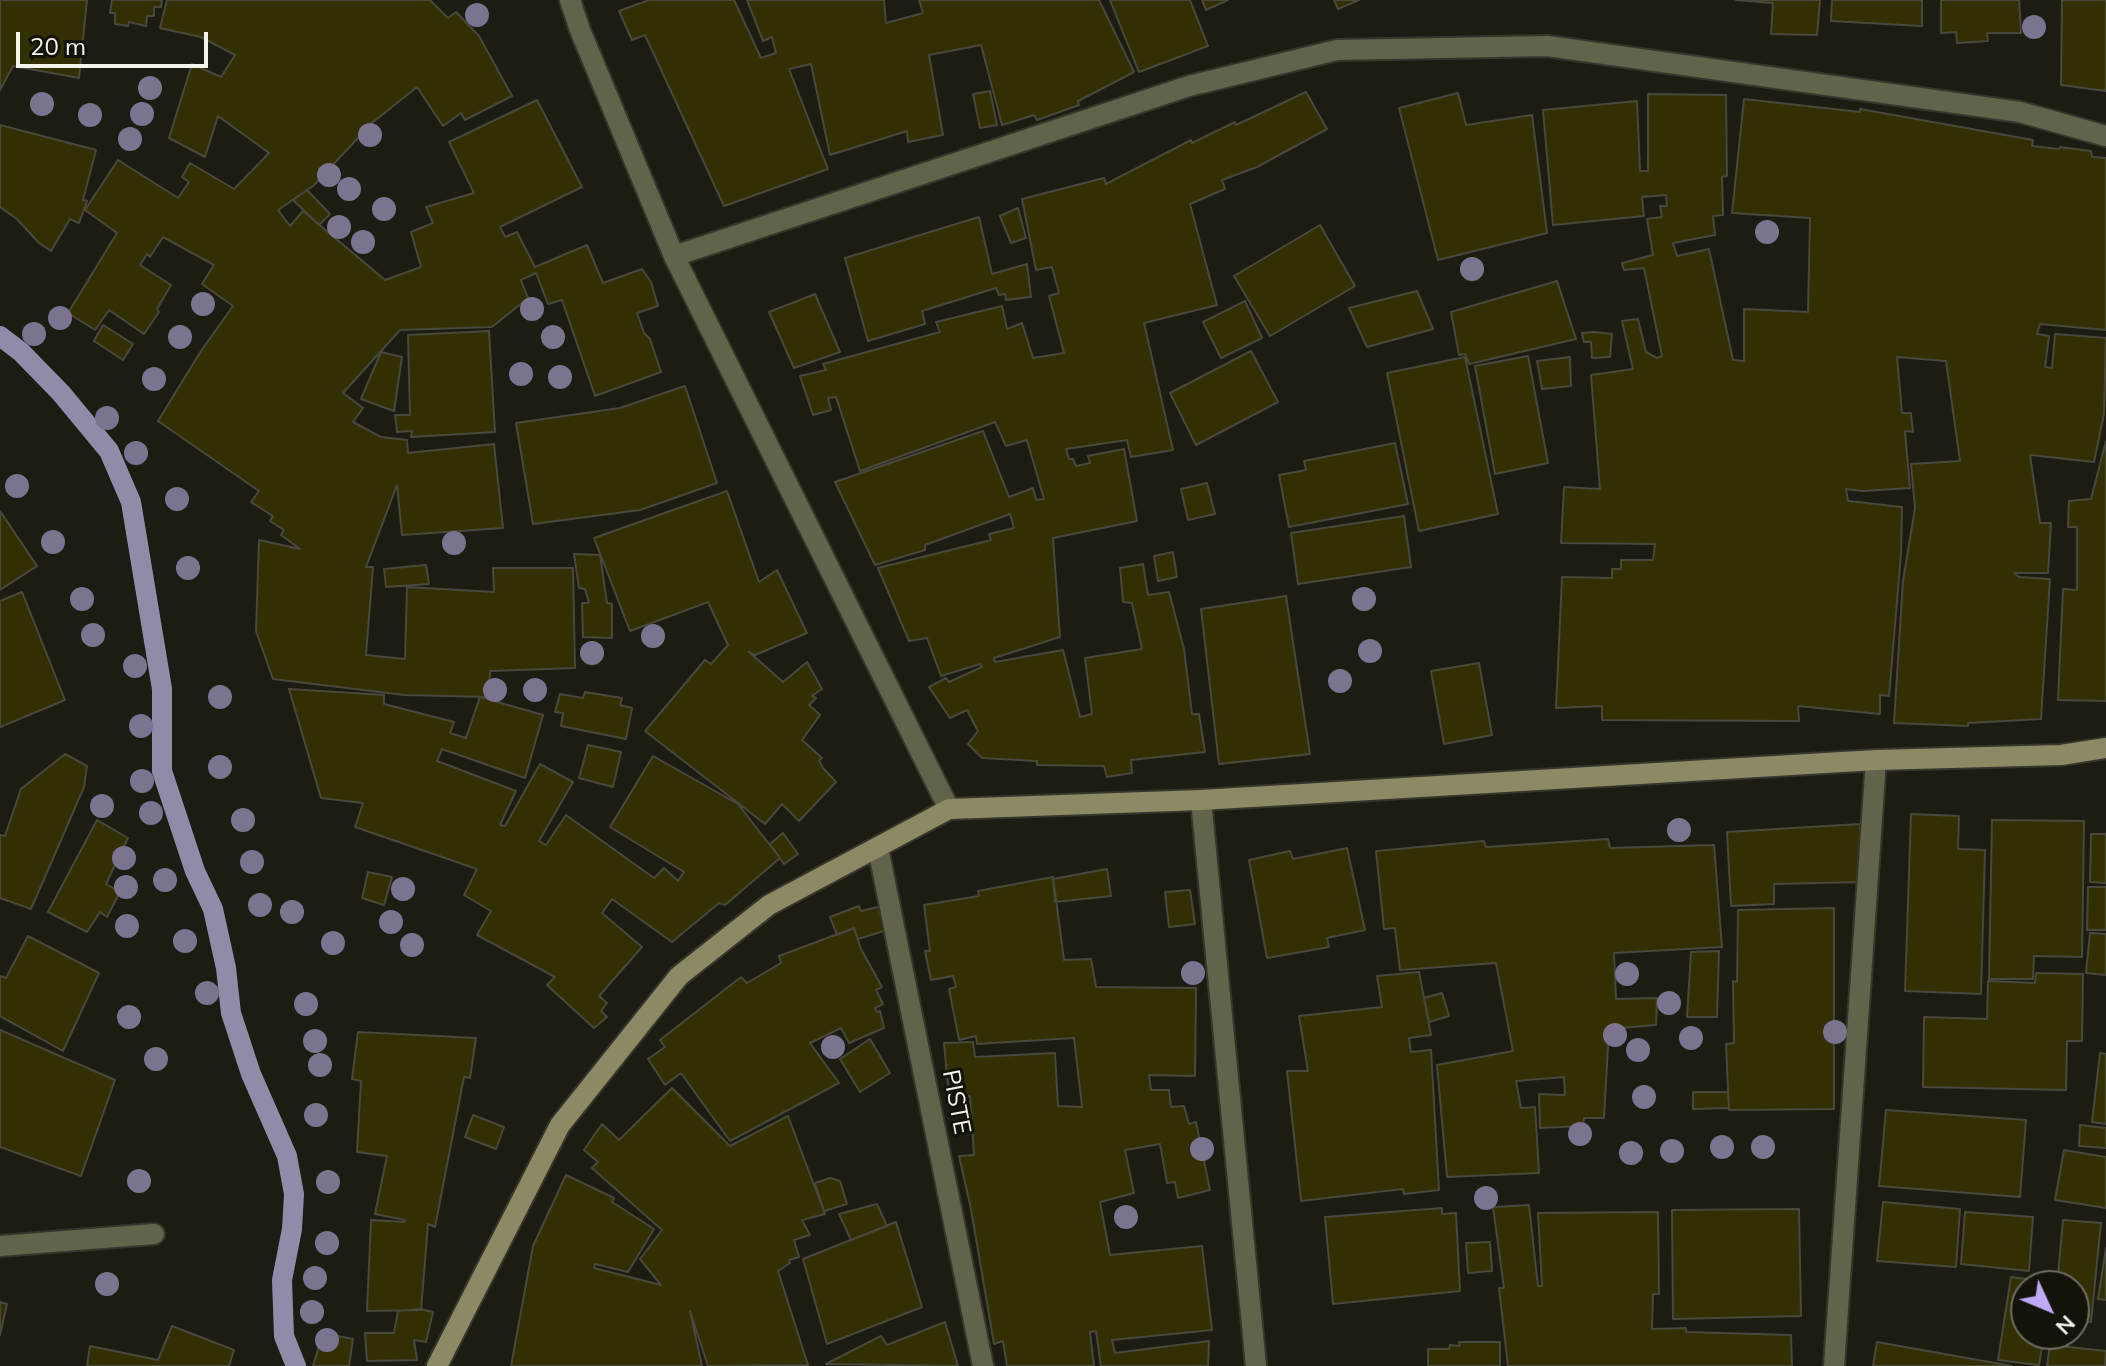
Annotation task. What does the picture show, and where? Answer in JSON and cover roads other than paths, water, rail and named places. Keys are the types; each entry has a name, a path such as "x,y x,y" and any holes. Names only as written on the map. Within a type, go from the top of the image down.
{"main road":[{"path":"437,1366 560,1125 679,976 769,905 949,809 1201,800 1876,760 2061,755 2106,748"}],"street":[{"path":"570,0 674,256 949,809"},
{"path":"674,256 1189,86 1337,50 1547,46 2020,112 2106,136"},
{"path":"1834,1366 1876,760"},
{"path":"1201,800 1256,1366"},
{"name":"PISTE","path":"878,848 983,1366"},
{"path":"0,1246 154,1234"}],"waterway":[{"path":"0,336 21,352 61,393 109,451 131,502 162,689 162,771 195,871 213,909 226,968 231,1013 251,1074 287,1156 294,1194 292,1229 282,1280 284,1336 296,1366"}]}
